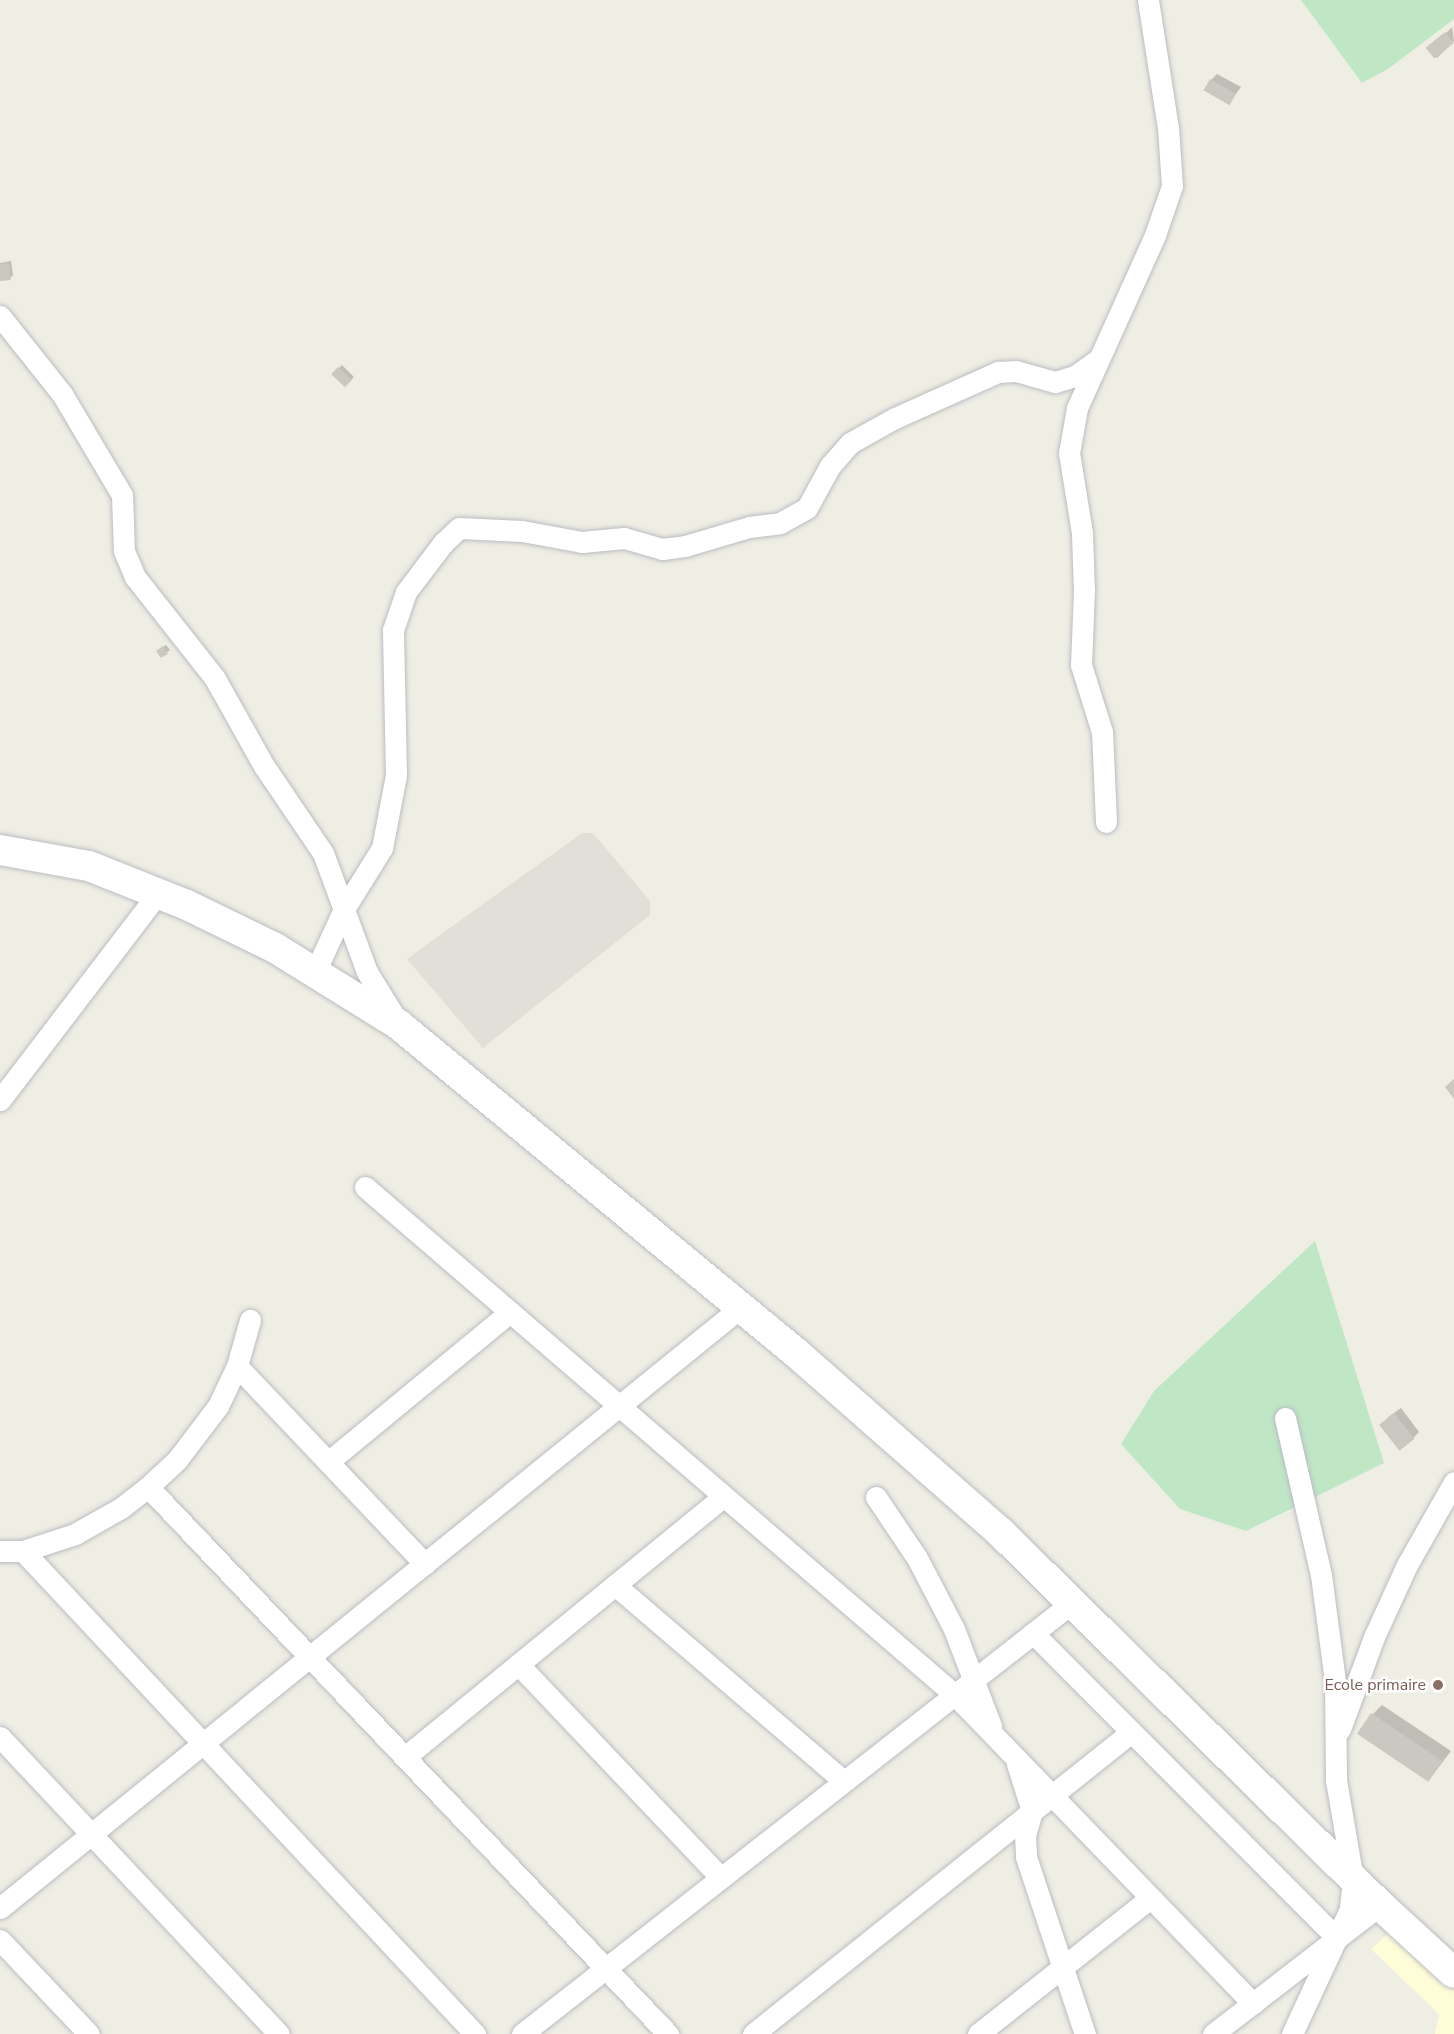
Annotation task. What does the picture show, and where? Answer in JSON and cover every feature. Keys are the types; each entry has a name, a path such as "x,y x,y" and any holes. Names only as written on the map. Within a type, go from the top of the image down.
{"street":[{"path":"1106,822 1101,732 1081,665 1084,591 1082,533 1068,453 1077,408 1155,235 1172,186 1168,128 1148,0"},
{"path":"0,316 62,394 122,495 123,551 135,577 214,677 264,766 323,853 367,972 399,1025"},
{"path":"315,972 344,909 382,848 396,775 393,630 406,592 443,543 459,528 522,531 582,542 624,538 662,549 685,546 749,528 780,523 807,508 830,466 850,443 895,418 998,372 1016,371 1055,382 1075,376 1097,360"},
{"path":"0,850 89,866 158,893 275,948 399,1025 741,1307 1000,1532 1353,1879 1454,1973"},
{"path":"0,1100 158,893"},
{"path":"365,1187 955,1695 1253,2004"},
{"path":"0,1908 741,1307"},
{"path":"328,1461 510,1312"},
{"path":"0,1551 23,1551 75,1534 121,1508 148,1487 177,1460 218,1406 237,1365 250,1320"},
{"path":"237,1365 424,1564"},
{"path":"1286,1418 1321,1575 1335,1682 1336,1780 1353,1879 1350,1909 1292,2034"},
{"path":"1335,1742 1378,1626 1407,1565 1454,1482"},
{"path":"148,1487 668,2034"},
{"path":"405,1757 724,1496"},
{"path":"876,1497 917,1558 954,1629 989,1724 1019,1767 1032,1811 1025,1835 1026,1857 1085,2034"},
{"path":"23,1551 476,2034"},
{"path":"615,1585 844,1781"},
{"path":"522,2034 1073,1602"},
{"path":"1033,1633 1337,1938"},
{"path":"518,1664 721,1878"},
{"path":"753,2034 1131,1732"},
{"path":"0,1737 279,2034"},
{"path":"978,2034 1150,1898"},
{"path":"1213,2034 1380,1905"},
{"path":"0,1940 89,2034"}],"shaded area":[{"path":"582,833 593,833 650,901 650,915 483,1048 407,959"},
{"path":"1399,1923 1454,1965 1454,2034 1435,2034 1439,2014 1371,1949"}],"green space":[{"path":"1301,0 1454,0 1454,19 1388,69 1362,83"},
{"path":"1315,1241 1384,1463 1246,1531 1180,1509 1121,1444 1154,1391"}],"building":[{"path":"1445,32 1454,43 1434,59 1426,48"},
{"path":"1210,79 1236,94 1229,105 1204,90"},
{"path":"9,263 11,280 0,281 0,264"},
{"path":"338,367 352,380 345,387 331,374"},
{"path":"163,646 168,654 161,658 156,651"},
{"path":"1454,1079 1454,1099 1445,1087"},
{"path":"1394,1413 1414,1439 1399,1451 1379,1425"},
{"path":"1371,1713 1442,1761 1428,1782 1357,1734"}],"place":[{"name":"Ecole primaire","path":"1438,1685"}]}
